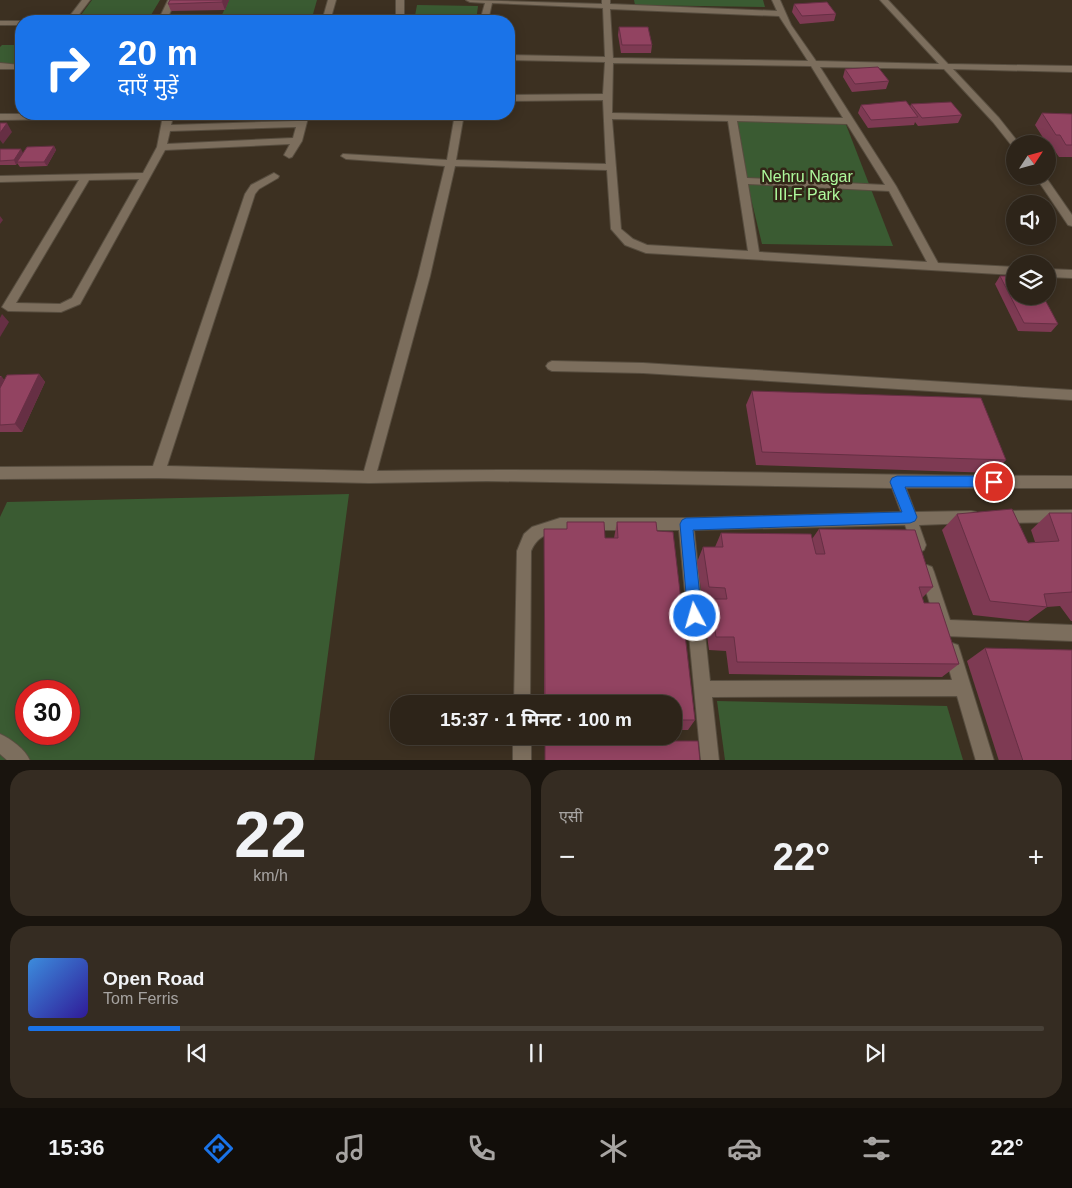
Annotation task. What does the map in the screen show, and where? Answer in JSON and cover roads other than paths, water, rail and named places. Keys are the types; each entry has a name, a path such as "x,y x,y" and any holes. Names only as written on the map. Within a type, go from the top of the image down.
{"street":[{"path":"75,15 86,0"},
{"path":"165,15 172,0"},
{"path":"328,15 332,0"},
{"path":"400,0 400,15"},
{"path":"470,0 606,3 781,14"},
{"path":"776,0 781,14 892,188 934,267"},
{"path":"884,0 1007,135"},
{"path":"486,15 490,1"},
{"path":"606,3 609,59 607,116 616,228 622,238 646,249 1006,271"},
{"path":"0,23 15,23"},
{"path":"515,58 1072,69"},
{"path":"0,66 15,66"},
{"path":"515,98 607,97"},
{"path":"607,116 850,121"},
{"path":"0,117 15,117"},
{"path":"732,119 754,255"},
{"path":"4,307 61,308 76,301 162,147 167,128 166,120"},
{"path":"167,128 287,120"},
{"path":"290,155 297,141 302,120"},
{"path":"368,477 421,285 452,163 459,120"},
{"path":"162,147 297,141"},
{"path":"346,156 452,163 612,166"},
{"path":"0,179 146,176"},
{"path":"158,472 245,208 255,187 274,176"},
{"path":"4,307 86,177"},
{"path":"742,181 892,188"},
{"path":"1046,185 1072,223"},
{"path":"1056,273 1072,274"},
{"path":"552,366 653,368 1072,395"},
{"path":"0,473 158,472 368,477 487,475 897,482 1072,482"},
{"path":"897,482 910,517 985,760"},
{"path":"522,695 524,551 529,538 539,529 560,524 686,524 910,517 1072,516"},
{"path":"686,524 710,760"},
{"path":"945,628 1072,633"},
{"path":"703,689 963,688"},
{"path":"0,743 22,760"},
{"path":"522,745 522,760"}],"park label":[{"name":"Nehru Nagar III-F Park","path":"807,185"}]}
